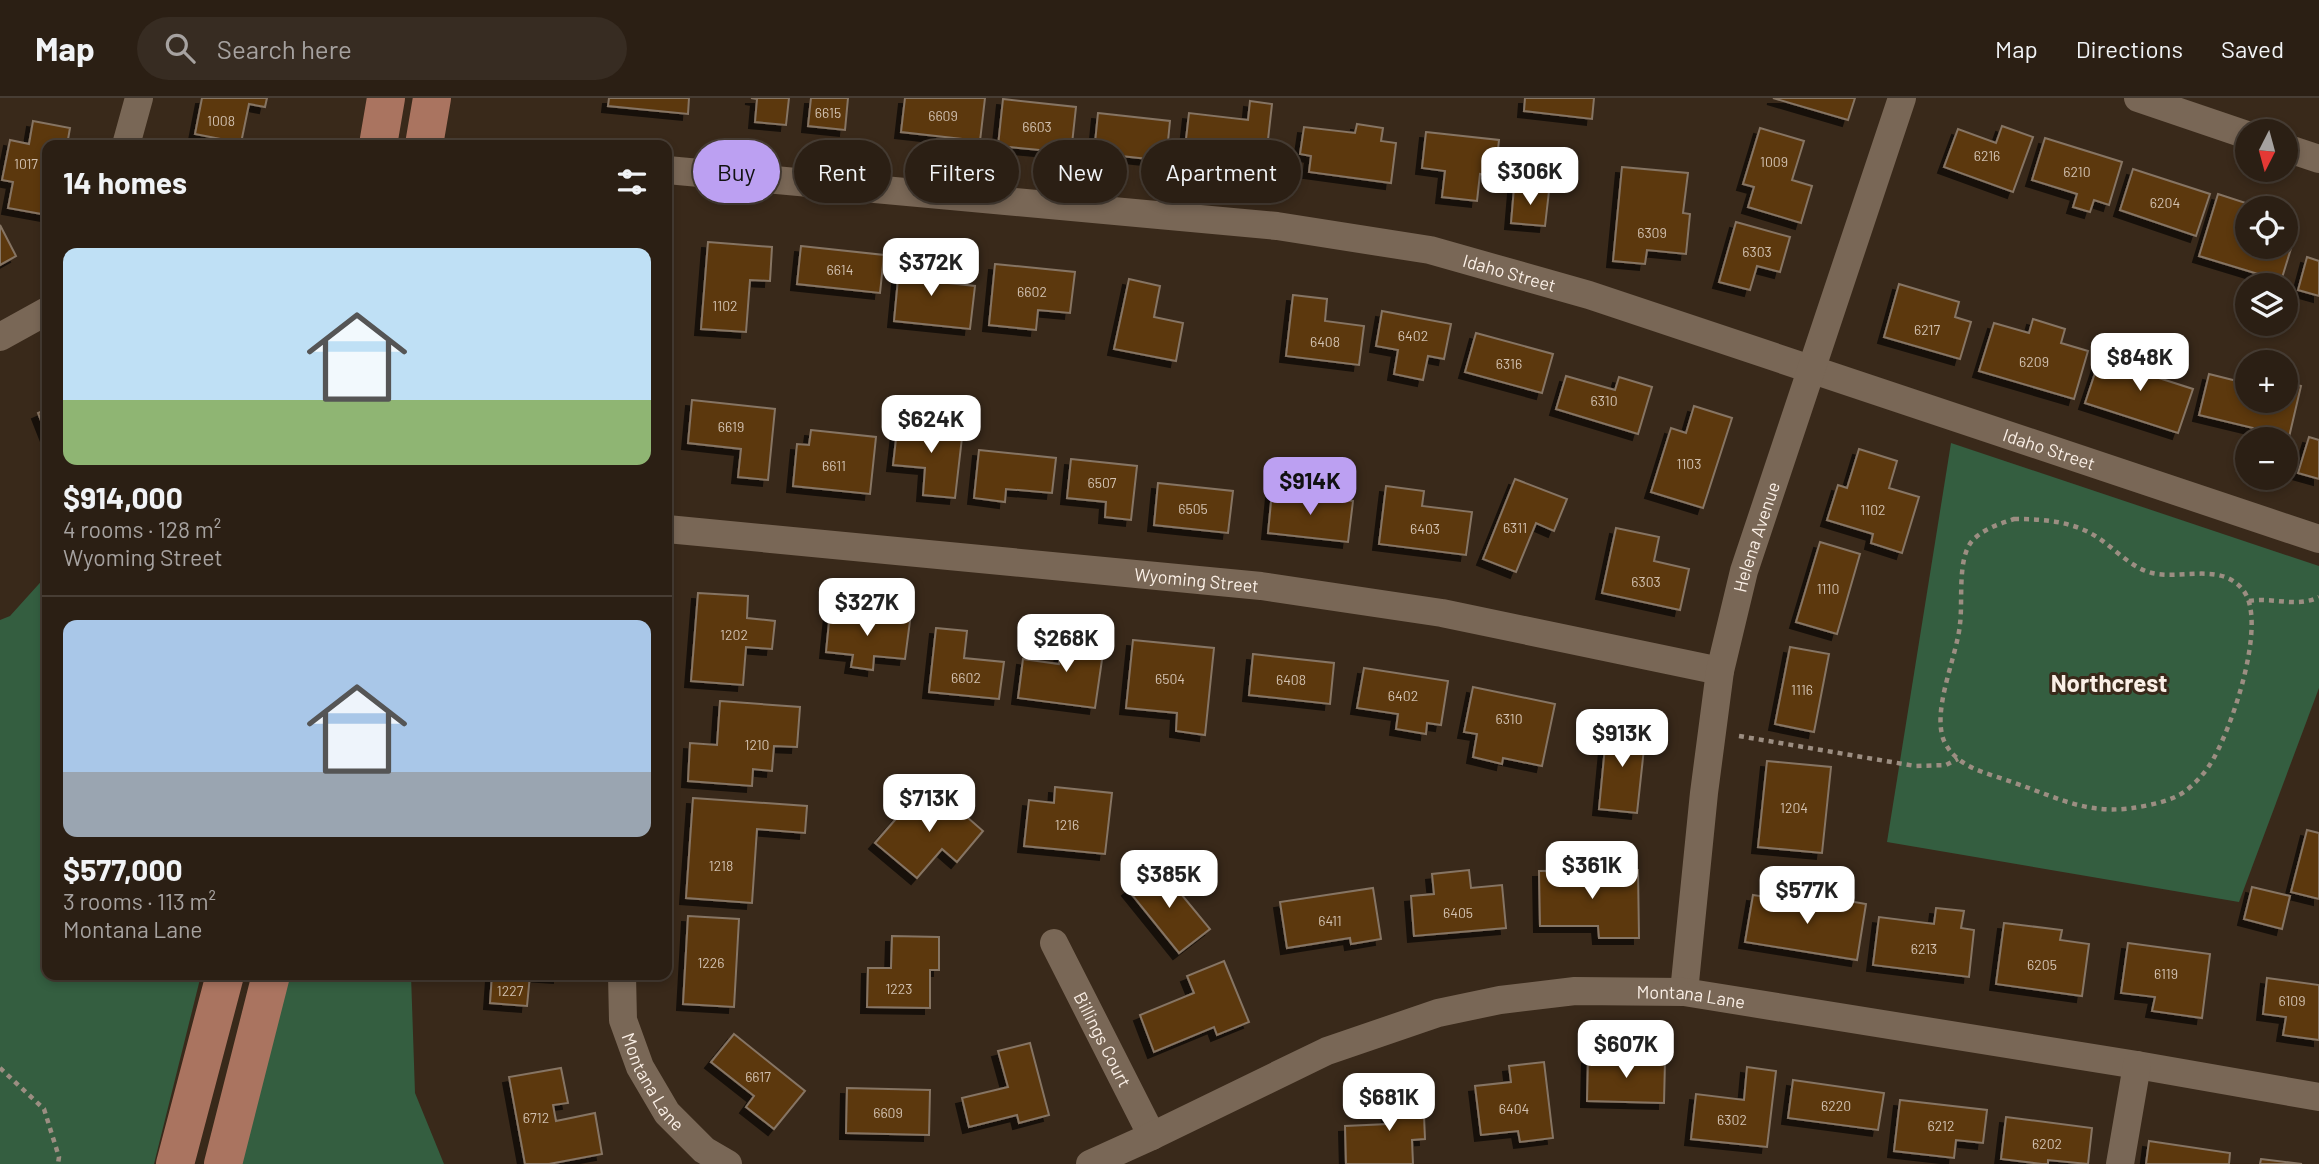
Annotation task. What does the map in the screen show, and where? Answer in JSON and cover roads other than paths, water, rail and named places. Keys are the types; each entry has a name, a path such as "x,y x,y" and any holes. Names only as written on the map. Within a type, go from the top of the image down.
{"main road":[{"path":"379,140 386,98"},
{"path":"430,140 432,98"},
{"path":"175,1164 224,980"},
{"path":"223,1164 270,980"}],"street":[{"path":"127,140 139,98"},
{"name":"Helena Avenue","path":"1684,992 1720,671 1744,571 1902,98"},
{"path":"2138,98 2235,131"},
{"path":"2298,152 2319,159"},
{"name":"Idaho Street","path":"672,170 1277,226 1430,250 1589,295 2319,539"},
{"path":"0,337 42,314"},
{"name":"Wyoming Street","path":"672,529 1261,586 1442,613 1720,671"},
{"name":"Billings Court","path":"1054,943 1152,1136"},
{"name":"Montana Lane","path":"622,980 623,1020 640,1067 667,1113 704,1150 729,1164"},
{"name":"Montana Lane","path":"1090,1164 1327,1051 1438,1013 1500,1000 1575,991 1684,992 2319,1097"},
{"path":"2120,1164 2137,1065"}],"district":[{"name":"Northcrest","path":"2109,682"}]}
